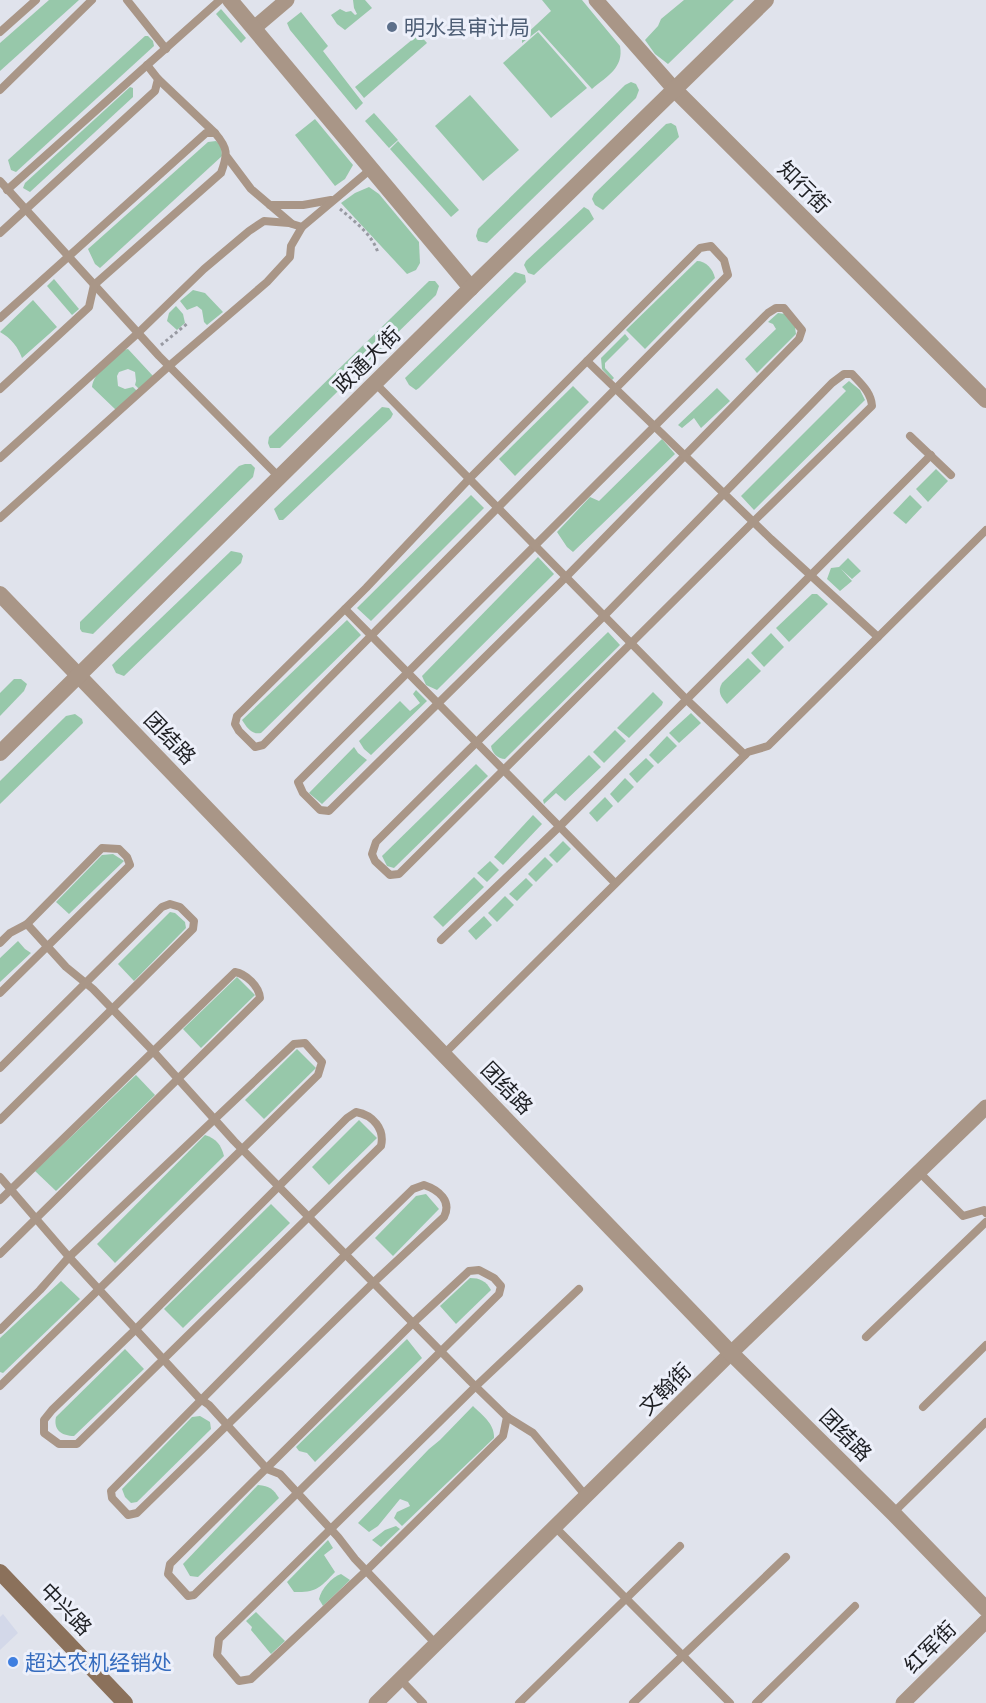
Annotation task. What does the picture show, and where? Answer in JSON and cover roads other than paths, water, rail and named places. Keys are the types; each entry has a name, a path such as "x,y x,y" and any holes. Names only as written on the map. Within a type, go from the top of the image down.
{"main road":[{"name":"中兴路","path":"0,1572 125,1703"}],"street":[{"path":"230,0 471,288"},
{"path":"254,28 287,0"},
{"name":"知行街","path":"596,0 675,90 986,400"},
{"name":"政通大街","path":"0,753 766,0"},
{"name":"团结路","path":"0,594 731,1353 893,1513 986,1609"},
{"name":"文翰街","path":"376,1703 731,1353 986,1107"},
{"name":"红军街","path":"903,1703 986,1621"}],"lane":[{"path":"0,32 36,0"},
{"path":"0,90 92,0"},
{"path":"127,0 166,49"},
{"path":"7,190 220,0"},
{"path":"147,65 158,79 224,143 227,157 251,189 292,224"},
{"path":"0,232 155,91 158,79"},
{"path":"0,318 206,133 215,133"},
{"path":"0,389 89,307 94,285 221,173 227,157"},
{"path":"0,518 169,366 267,282 290,257 291,246 302,227 371,169"},
{"path":"0,181 154,351 280,478"},
{"path":"270,205 303,206 334,200"},
{"path":"0,458 138,333 204,269 249,231 264,221 302,227"},
{"path":"711,246 724,260 728,275 616,389 263,745 255,747 239,731 235,724 237,716 700,248 711,246"},
{"path":"776,308 784,308 802,330 799,339 685,456 566,577 328,811 320,810 303,793 298,782 407,672 768,313 776,308"},
{"path":"587,361 753,522 879,637"},
{"path":"844,374 852,374 871,397 872,406 753,522 399,874 390,875 375,861 372,854 376,842 725,495 832,383 844,374"},
{"path":"375,383 687,700 745,755"},
{"path":"910,436 951,475"},
{"path":"441,940 560,826 931,455"},
{"path":"444,1055 748,752 768,746 986,530"},
{"path":"345,609 615,883"},
{"path":"0,943 10,933 27,924 102,848 119,849 127,857 130,865 0,993"},
{"path":"0,1068 162,907 170,904 180,907 194,921 193,929 0,1120"},
{"path":"27,924 66,968 86,983 112,1009 278,1187 440,1351 507,1417 533,1433 586,1496"},
{"path":"0,1200 235,972 243,974 260,991 260,998 0,1254"},
{"path":"0,1330 69,1257 294,1044 305,1043 322,1062 318,1075 0,1386"},
{"path":"356,1112 365,1113 381,1128 383,1138 381,1146 77,1444 58,1444 44,1433 44,1420 52,1410 278,1187 347,1118 356,1112"},
{"path":"920,1172 963,1216 984,1210 986,1213"},
{"path":"0,1177 69,1257 201,1400 209,1405 267,1468 280,1474 366,1571 435,1643"},
{"path":"424,1185 435,1189 447,1202 448,1210 444,1217 137,1513 128,1515 112,1498 111,1491 345,1254 413,1189 424,1185"},
{"path":"866,1336 986,1222"},
{"path":"479,1270 495,1278 501,1286 499,1294 194,1595 188,1596 168,1574 170,1564 413,1323 468,1271 479,1270"},
{"path":"507,1417 503,1436 366,1571 250,1679 239,1680 217,1655 219,1639 579,1289"},
{"path":"923,1407 986,1345"},
{"path":"893,1513 986,1422"},
{"path":"555,1527 730,1703"},
{"path":"519,1703 680,1546"},
{"path":"633,1703 786,1557"},
{"path":"756,1703 855,1606"},
{"path":"400,1679 423,1703"}],"place":[{"name":"明水县审计局","path":"392,27"},
{"name":"超达农机经销处","path":"13,1662"}]}
